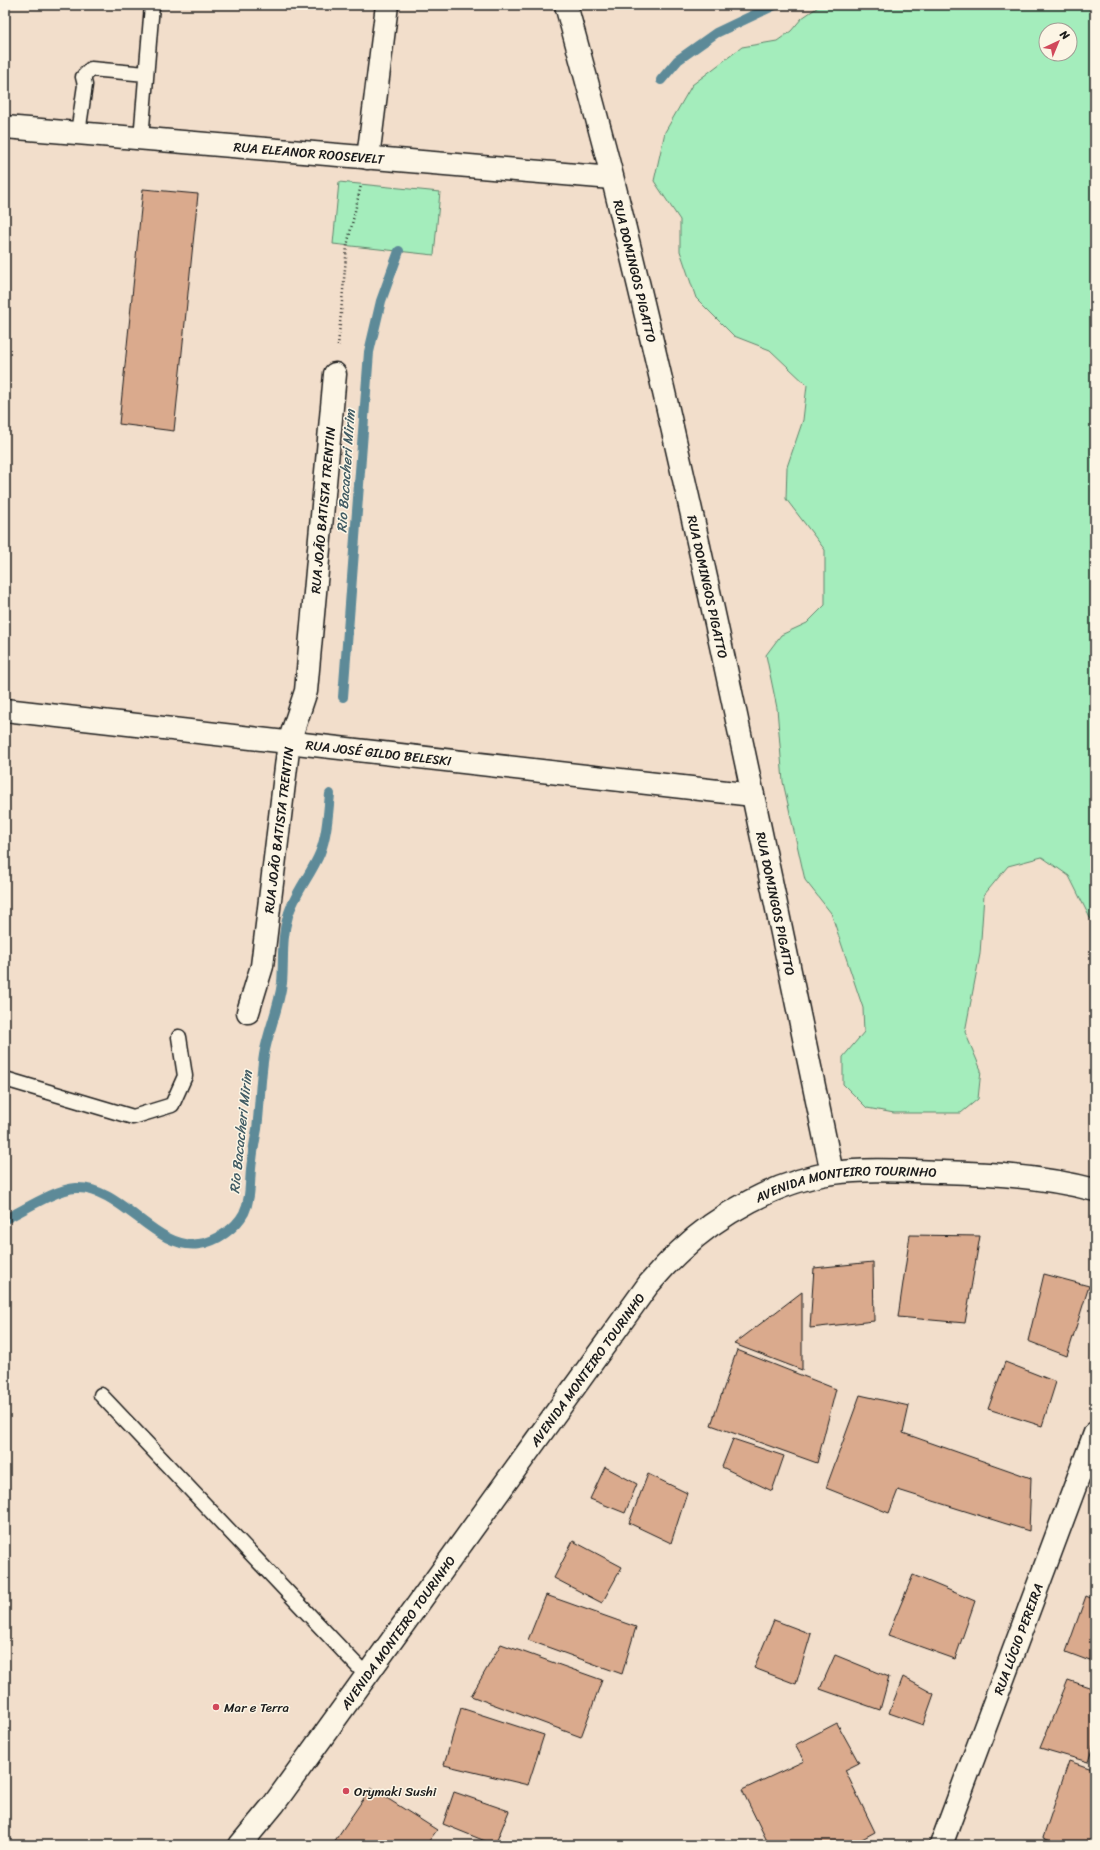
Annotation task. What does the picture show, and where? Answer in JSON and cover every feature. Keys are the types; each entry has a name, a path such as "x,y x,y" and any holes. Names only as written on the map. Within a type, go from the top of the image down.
{"street":[{"path":"368,158 387,5"},
{"name":"RUA DOMINGOS PIGATTO","path":"566,5 612,178 700,555 753,795 832,1173"},
{"name":"RUA ELEANOR ROOSEVELT","path":"5,127 612,178"},
{"name":"RUA JOÃO BATISTA TRENTIN","path":"248,1012 262,966 289,742 306,691 335,374"},
{"name":"RUA JOSÉ GILDO BELESKI","path":"5,710 753,795"},
{"name":"AVENIDA MONTEIRO TOURINHO","path":"240,1845 274,1804 648,1285 674,1257 715,1222 749,1202 795,1182 832,1173 877,1170 958,1172 1028,1178 1095,1190"},
{"name":"RUA LÚCIO PEREIRA","path":"941,1845 1095,1433"}],"lane":[{"path":"141,138 152,5"},
{"path":"78,133 85,85 83,77 86,72 91,69 146,74"},
{"path":"5,1079 133,1117 172,1105 185,1076 179,1037"},
{"path":"101,1395 367,1676"}],"path":[{"path":"335,374 347,246 368,158"}],"green space":[{"path":"821,5 1095,5 1095,922 1090,918 1069,876 1042,857 1008,866 984,895 980,954 965,1032 981,1070 978,1099 961,1113 894,1113 867,1108 843,1084 843,1057 864,1032 863,1008 831,913 805,880 783,782 777,708 766,655 781,635 807,623 825,605 825,550 786,499 787,467 803,420 807,385 770,350 734,336 696,298 680,251 680,220 654,181 665,132 692,85 742,47 777,41 791,31 802,18"},
{"path":"339,182 440,192 434,255 333,244"}],"building":[{"path":"143,189 198,194 174,431 119,424"},
{"path":"910,1235 980,1236 965,1323 898,1317"},
{"path":"873,1262 874,1321 810,1328 814,1268"},
{"path":"1044,1274 1089,1286 1067,1356 1028,1341"},
{"path":"802,1292 802,1370 734,1344"},
{"path":"737,1350 836,1389 817,1463 711,1425"},
{"path":"1005,1362 1056,1382 1042,1426 988,1409"},
{"path":"860,1395 909,1406 903,1433 1031,1478 1029,1531 898,1490 889,1513 826,1488"},
{"path":"733,1439 784,1456 772,1491 722,1467"},
{"path":"605,1467 637,1484 625,1513 590,1499"},
{"path":"648,1474 687,1493 671,1543 629,1523"},
{"path":"573,1541 622,1567 602,1603 554,1578"},
{"path":"913,1575 975,1601 955,1659 888,1635"},
{"path":"546,1595 636,1627 622,1674 528,1640"},
{"path":"1086,1596 1095,1600 1095,1663 1066,1652"},
{"path":"774,1620 811,1634 796,1684 754,1668"},
{"path":"501,1644 602,1680 581,1737 471,1696"},
{"path":"835,1655 889,1677 880,1710 820,1689"},
{"path":"903,1677 934,1694 923,1725 889,1713"},
{"path":"1068,1680 1095,1689 1095,1740 1088,1762 1040,1748"},
{"path":"461,1708 544,1735 528,1785 444,1765"},
{"path":"837,1723 859,1763 845,1770 875,1832 851,1845 769,1845 742,1790 804,1761 795,1745"},
{"path":"1069,1761 1095,1770 1095,1845 1061,1845 1043,1838"},
{"path":"371,1788 437,1830 426,1845 341,1845 334,1842"},
{"path":"454,1792 509,1811 495,1845 443,1824"}],"waterway":[{"name":"Rio Bacacheri Mirim","path":"661,80 678,60 716,33 775,5"},
{"name":"Rio Bacacheri Mirim","path":"343,697 369,352 381,301 399,251"},
{"name":"Rio Bacacheri Mirim","path":"5,1219 40,1200 59,1192 76,1188 92,1190 108,1197 153,1229 168,1238 183,1244 205,1243 219,1237 231,1229 240,1219 247,1207 253,1149 257,1129 264,1055 282,983 286,925 294,900 320,853 327,824 330,794"}],"place":[{"name":"Mar e Terra","path":"216,1707"},
{"name":"Orymaki Sushi","path":"346,1791"}]}
